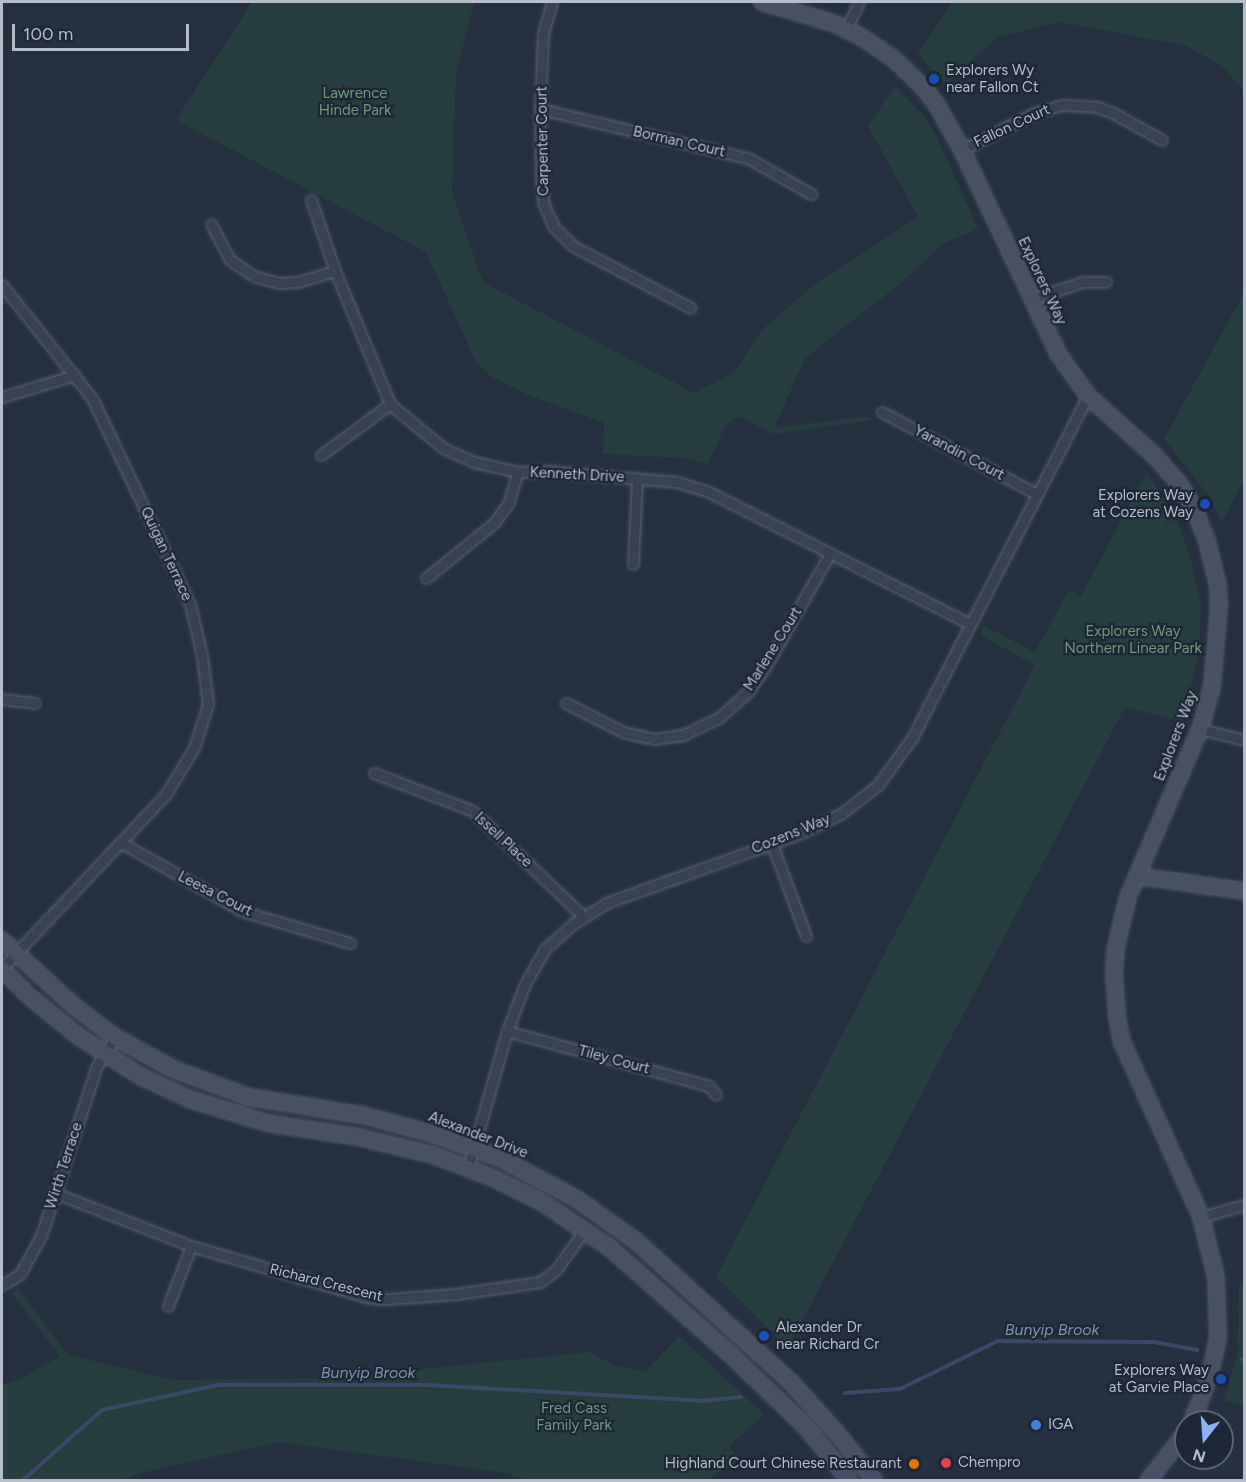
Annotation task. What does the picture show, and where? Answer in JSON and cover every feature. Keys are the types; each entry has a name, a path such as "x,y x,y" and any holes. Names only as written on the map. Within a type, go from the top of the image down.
{"main road":[{"name":"Explorers Way","path":"762,2 846,29 876,46 910,73 937,105 962,150 1059,355 1088,396 1165,466 1193,506 1207,542 1218,586 1218,633 1212,687 1200,729 1123,914 1116,947 1114,974 1117,1017 1126,1052 1201,1217 1216,1276 1218,1338 1209,1378 1197,1410"},
{"path":"1137,876 1245,891"},
{"name":"Alexander Drive","path":"2,940 49,986 115,1036 173,1069 249,1097 366,1116 475,1148 558,1187 636,1241 791,1382 842,1439 874,1480"},
{"path":"2,968 57,1020 104,1054 140,1076 216,1109 267,1123 395,1145 468,1168 518,1190 585,1229 636,1269 783,1404 849,1480"},
{"path":"1149,1480 1174,1448"}],"street":[{"name":"Carpenter Court","path":"552,2 543,34 540,109 544,205 554,226 573,246 691,308"},
{"path":"846,29 859,2"},
{"name":"Fallon Court","path":"962,150 1034,113 1062,105 1097,107 1115,114 1162,140"},
{"name":"Borman Court","path":"540,109 748,158 811,194"},
{"name":"Kenneth Drive","path":"311,200 335,271 390,404 443,448 474,462 519,472 677,482 709,492 829,555 970,624"},
{"path":"211,224 230,260 254,276 279,283 298,282 335,271"},
{"path":"1031,299 1082,282 1106,282"},
{"name":"Quigan Terrace","path":"2,285 92,398 190,604 202,656 208,704 194,748 166,794 2,968"},
{"path":"2,397 75,375"},
{"name":"Cozens Way","path":"468,1168 507,1031 525,984 545,949 584,917 606,903 801,833 842,813 878,785 912,738 1088,396"},
{"path":"321,455 390,404"},
{"name":"Yarandin Court","path":"882,412 1037,494"},
{"path":"426,578 494,523 508,504 519,472"},
{"path":"633,564 637,478"},
{"name":"Marlene Court","path":"566,703 623,732 654,740 683,735 720,717 748,692 760,675 829,555"},
{"path":"2,699 35,703"},
{"path":"1200,729 1245,740"},
{"name":"Issell Place","path":"374,772 473,811 584,917"},
{"name":"Leesa Court","path":"120,842 242,911 350,943"},
{"path":"772,843 806,936"},
{"name":"Tiley Court","path":"507,1031 709,1086 716,1095"},
{"name":"Wirth Terrace","path":"2,1286 20,1274 41,1236 97,1066 115,1036"},
{"name":"Richard Crescent","path":"55,1193 191,1246 370,1298 407,1299 540,1282 556,1270 585,1229"},
{"path":"1201,1217 1245,1205"},
{"path":"168,1306 191,1246"}],"green space":[{"name":"Lawrence Hinde Park","path":"252,2 474,2 456,74 452,193 483,282 694,393 735,372 760,332 812,286 918,217 868,126 895,86 924,116 937,137 978,229 944,243 901,283 805,358 774,428 870,416 872,420 773,434 738,416 724,428 708,464 684,458 603,454 604,423 531,396 492,377 476,362 426,252 176,120"},
{"path":"952,2 1244,2 1244,91 1223,67 1187,46 1060,22 997,37 946,85 918,54"},
{"path":"1244,293 1244,479 1222,522 1209,496 1164,439"},
{"name":"Explorers Way Northern Linear Park","path":"1147,472 1178,524 1190,556 1201,604 1199,652 1183,722 1125,707 788,1348 716,1277 1035,665 980,635 984,626 1035,652 1069,590 1081,596"},
{"path":"1239,1285 1244,1287 1244,1406 1224,1401 1238,1352"},
{"name":"Fred Cass Family Park","path":"18,1288 68,1355 173,1380 335,1378 589,1352 616,1366 645,1372 679,1336 764,1414 729,1447 738,1457 708,1480 529,1480 499,1472 278,1442 145,1472 121,1480 2,1480 2,1385 20,1379 60,1356 11,1293"}],"waterway":[{"name":"Bunyip Brook","path":"845,1393 900,1389 998,1341 1154,1342 1197,1350"},
{"name":"Bunyip Brook","path":"23,1480 102,1410 219,1385 428,1385 702,1401 741,1397"}],"place":[{"name":"Explorers Wy near Fallon Ct","path":"934,79"},
{"name":"Explorers Way at Cozens Way","path":"1205,504"},
{"name":"Alexander Dr near Richard Cr","path":"764,1336"},
{"name":"Explorers Way at Garvie Place","path":"1221,1379"},
{"name":"IGA","path":"1036,1425"},
{"name":"Chempro","path":"946,1463"},
{"name":"Highland Court Chinese Restaurant","path":"914,1464"}]}
